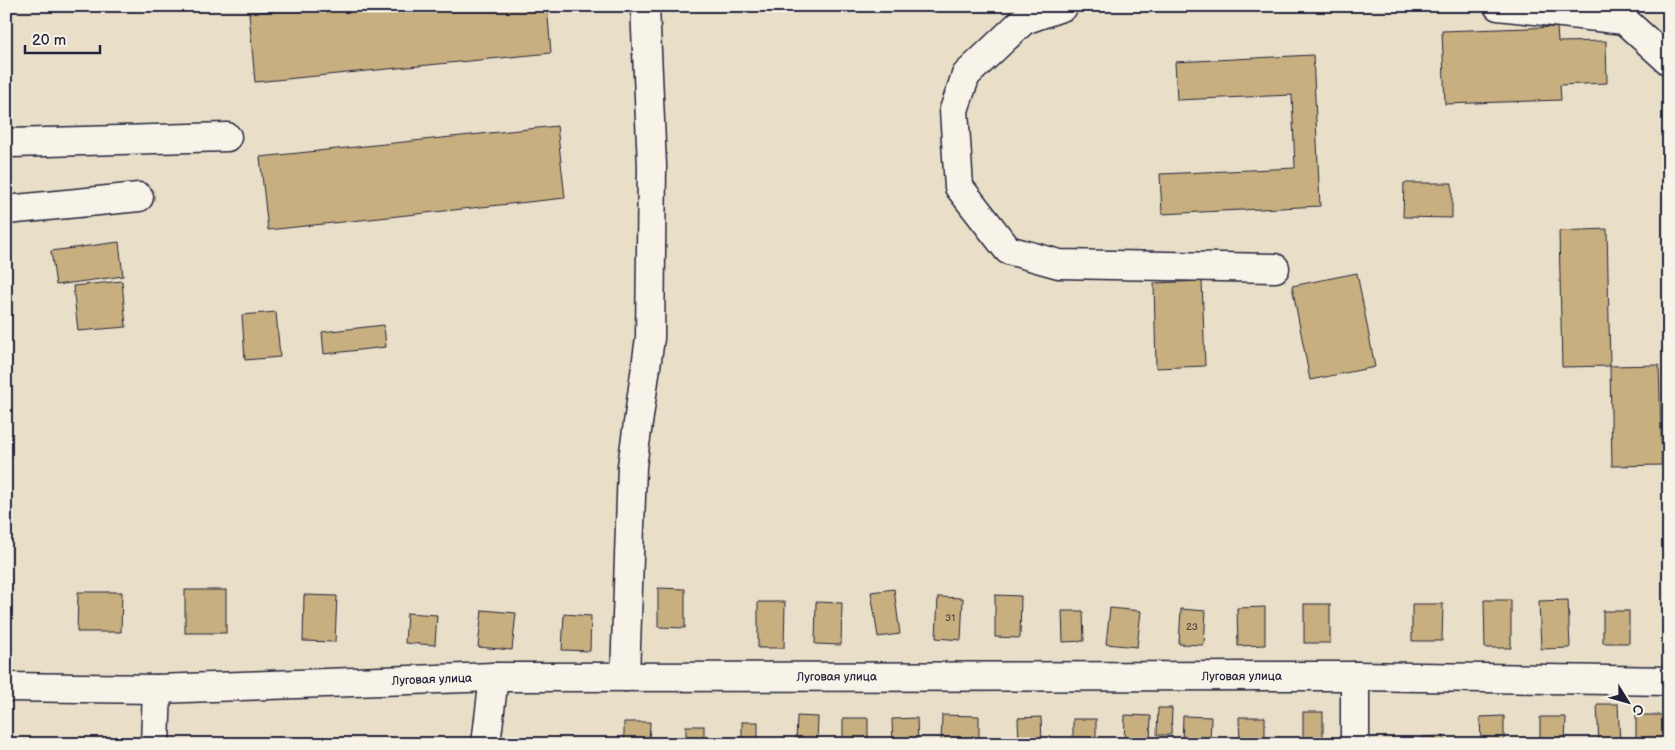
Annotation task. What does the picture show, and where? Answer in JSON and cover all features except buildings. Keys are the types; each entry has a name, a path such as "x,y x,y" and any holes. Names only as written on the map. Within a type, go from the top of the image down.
{"street":[{"path":"625,677 632,466 650,338 652,166 645,6"},
{"path":"1064,6 1024,20 1017,26 966,75 954,110 959,187 1008,250 1059,264 1275,268"},
{"path":"1498,6 1624,20 1669,61"},
{"path":"6,142 227,137"},
{"path":"6,210 138,197"},
{"path":"1355,676 1355,744"},
{"name":"Луговая улица","path":"6,687 157,689 494,677 1355,676 1669,681"},
{"path":"486,744 494,677"},
{"path":"155,744 157,689"}]}
